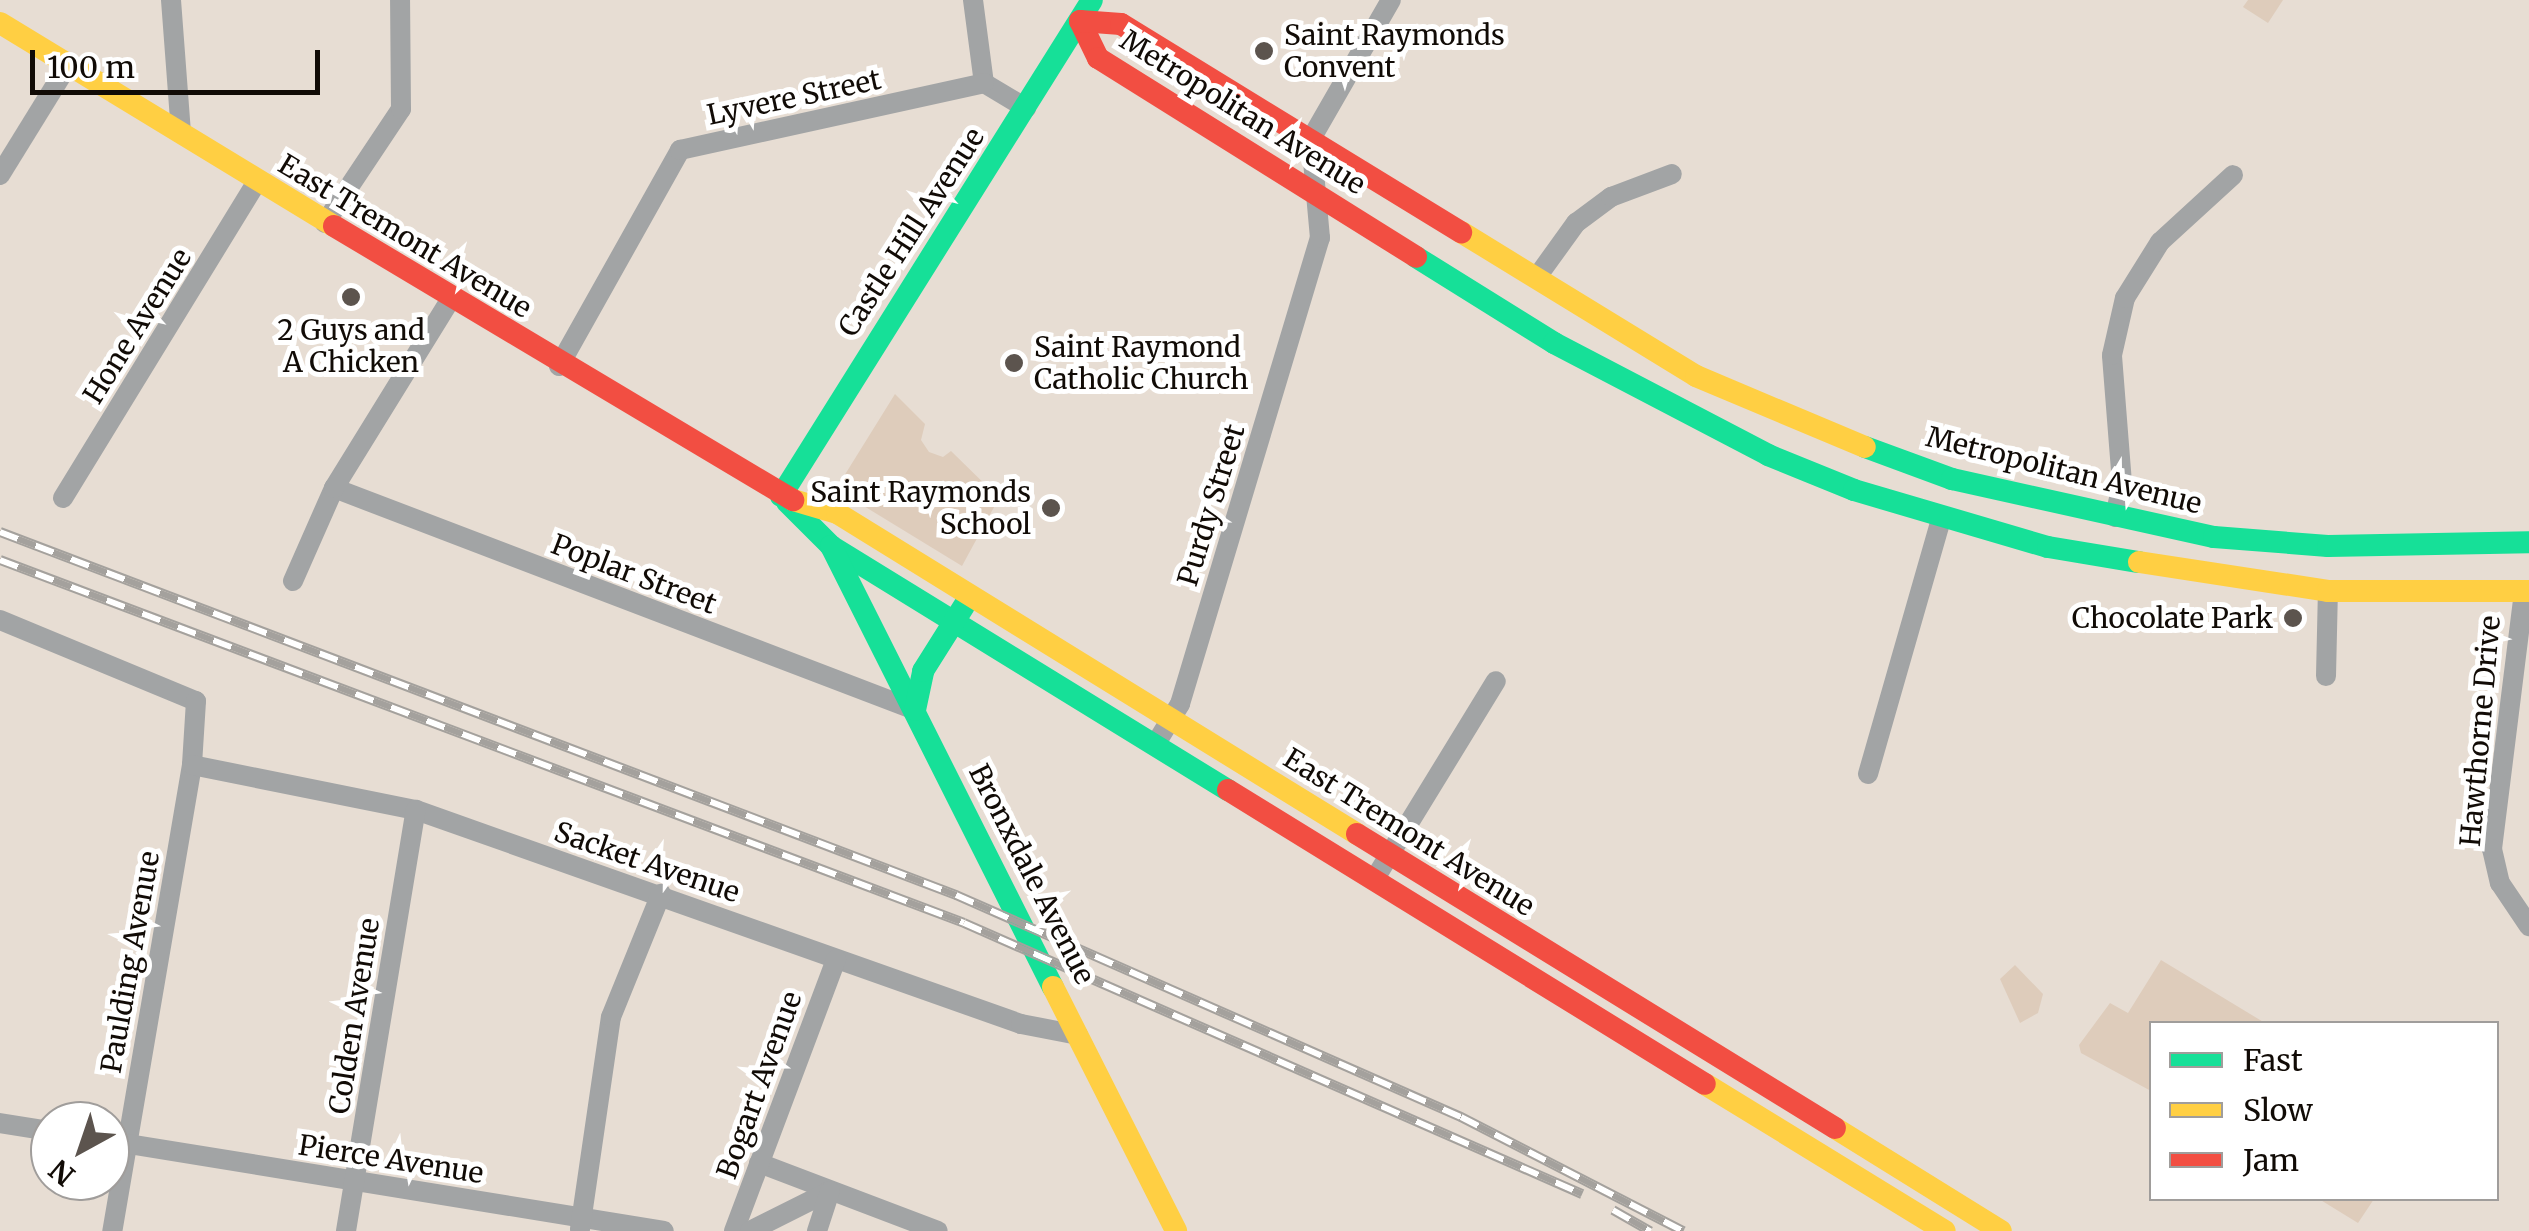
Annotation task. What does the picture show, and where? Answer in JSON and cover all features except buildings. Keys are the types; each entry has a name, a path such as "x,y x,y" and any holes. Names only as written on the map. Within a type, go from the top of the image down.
{"main road":[{"name":"Castle Hill Avenue","path":"781,496 1092,0"},
{"name":"Metropolitan Avenue","path":"1080,21 1121,24 1703,379 1952,478 2214,536 2343,546 2529,542"},
{"name":"Metropolitan Avenue","path":"1080,21 1098,58 1554,344 1684,414 1820,476 1941,519 2048,547 2210,574 2328,591 2526,592"},
{"name":"East Tremont Avenue","path":"0,23 450,300 781,496 837,513 2001,1231"},
{"path":"1684,414 1703,379"},
{"name":"East Tremont Avenue","path":"781,496 830,546 1945,1231"},
{"path":"2210,574 2214,536"},
{"name":"Bronxdale Avenue","path":"830,546 1176,1231"},
{"path":"915,710 923,671 971,596"},
{"path":"1579,1005 1594,981"},
{"path":"1827,1158 1842,1134"}],"street":[{"path":"170,0 181,134"},
{"path":"325,223 401,109 400,0"},
{"path":"972,0 984,84 1026,108"},
{"path":"1311,139 1391,0"},
{"path":"0,175 68,65"},
{"name":"Lyvere Street","path":"559,366 680,150 984,84"},
{"name":"Purdy Street","path":"1156,745 1171,721 1320,238 1311,139"},
{"path":"1536,277 1576,223 1612,197 1672,174"},
{"path":"2116,517 2122,482 2112,355 2125,298 2160,242 2232,175"},
{"name":"Hone Avenue","path":"63,498 257,182"},
{"path":"293,581 334,488 450,300"},
{"name":"Poplar Street","path":"334,488 915,710"},
{"path":"1868,774 1941,519"},
{"path":"2326,676 2328,591"},
{"name":"Hawthorne Drive","path":"2526,592 2492,849 2500,883 2529,926"},
{"name":"Paulding Avenue","path":"0,620 196,701 192,764 126,1101"},
{"path":"1374,880 1496,681"},
{"name":"Sacket Avenue","path":"192,764 416,810 1022,1024 1078,1034"},
{"name":"Colden Avenue","path":"346,1231 416,810"},
{"path":"580,1225 611,1017 661,894"},
{"name":"Bogart Avenue","path":"734,1231 836,959"},
{"path":"0,1123 30,1128"},
{"name":"Pierce Avenue","path":"130,1144 354,1181 580,1225 664,1231"},
{"path":"759,1163 938,1231"},
{"path":"750,1231 830,1190"},
{"path":"817,1231 830,1190"},
{"name":"Paulding Avenue","path":"112,1231 114,1201"}],"shaded area":[{"path":"2248,0 2283,0 2268,23 2243,7"},
{"path":"895,394 925,424 921,440 929,452 943,457 951,451 999,498 962,566 836,489"},
{"path":"2161,960 2262,1021 2149,1021 2149,1090 2081,1053 2079,1045 2110,1003 2128,1013"},
{"path":"2015,965 2043,994 2038,1013 2020,1023 2000,979"},
{"path":"2322,1201 2373,1201 2358,1223"}],"railway":[{"path":"0,532 956,895 1461,1117 1683,1231"},
{"path":"0,560 964,923 1582,1194"},
{"path":"1613,1210 1650,1231"}],"traffic: fast":[{"path":"781,496 1092,0"},
{"path":"1416,257 1554,343 1768,455 1854,490 2048,547 2139,562"},
{"path":"1865,447 1952,479 2214,537 2328,546 2529,542"},
{"path":"787,502 831,546 1228,790"},
{"path":"831,546 1053,987"},
{"path":"915,710 923,671 964,606"}],"traffic: slow":[{"path":"0,23 334,226"},
{"path":"1461,232 1696,376 1865,447"},
{"path":"793,500 837,513 1357,834"},
{"path":"2139,562 2328,591 2529,591"},
{"path":"1053,987 1176,1231"},
{"path":"1705,1084 1945,1231"},
{"path":"1835,1128 2001,1231"}],"traffic: jam":[{"path":"1080,21 1098,58 1416,257"},
{"path":"1080,21 1121,24 1461,232"},
{"path":"334,226 793,500"},
{"path":"1228,790 1705,1084"},
{"path":"1357,834 1835,1128"}],"place":[{"name":"Saint Raymonds Convent","path":"1264,51"},
{"name":"2 Guys and A Chicken","path":"351,297"},
{"name":"Saint Raymond Catholic Church","path":"1014,363"},
{"name":"Saint Raymonds School","path":"1051,508"},
{"name":"Chocolate Park","path":"2293,618"}]}
